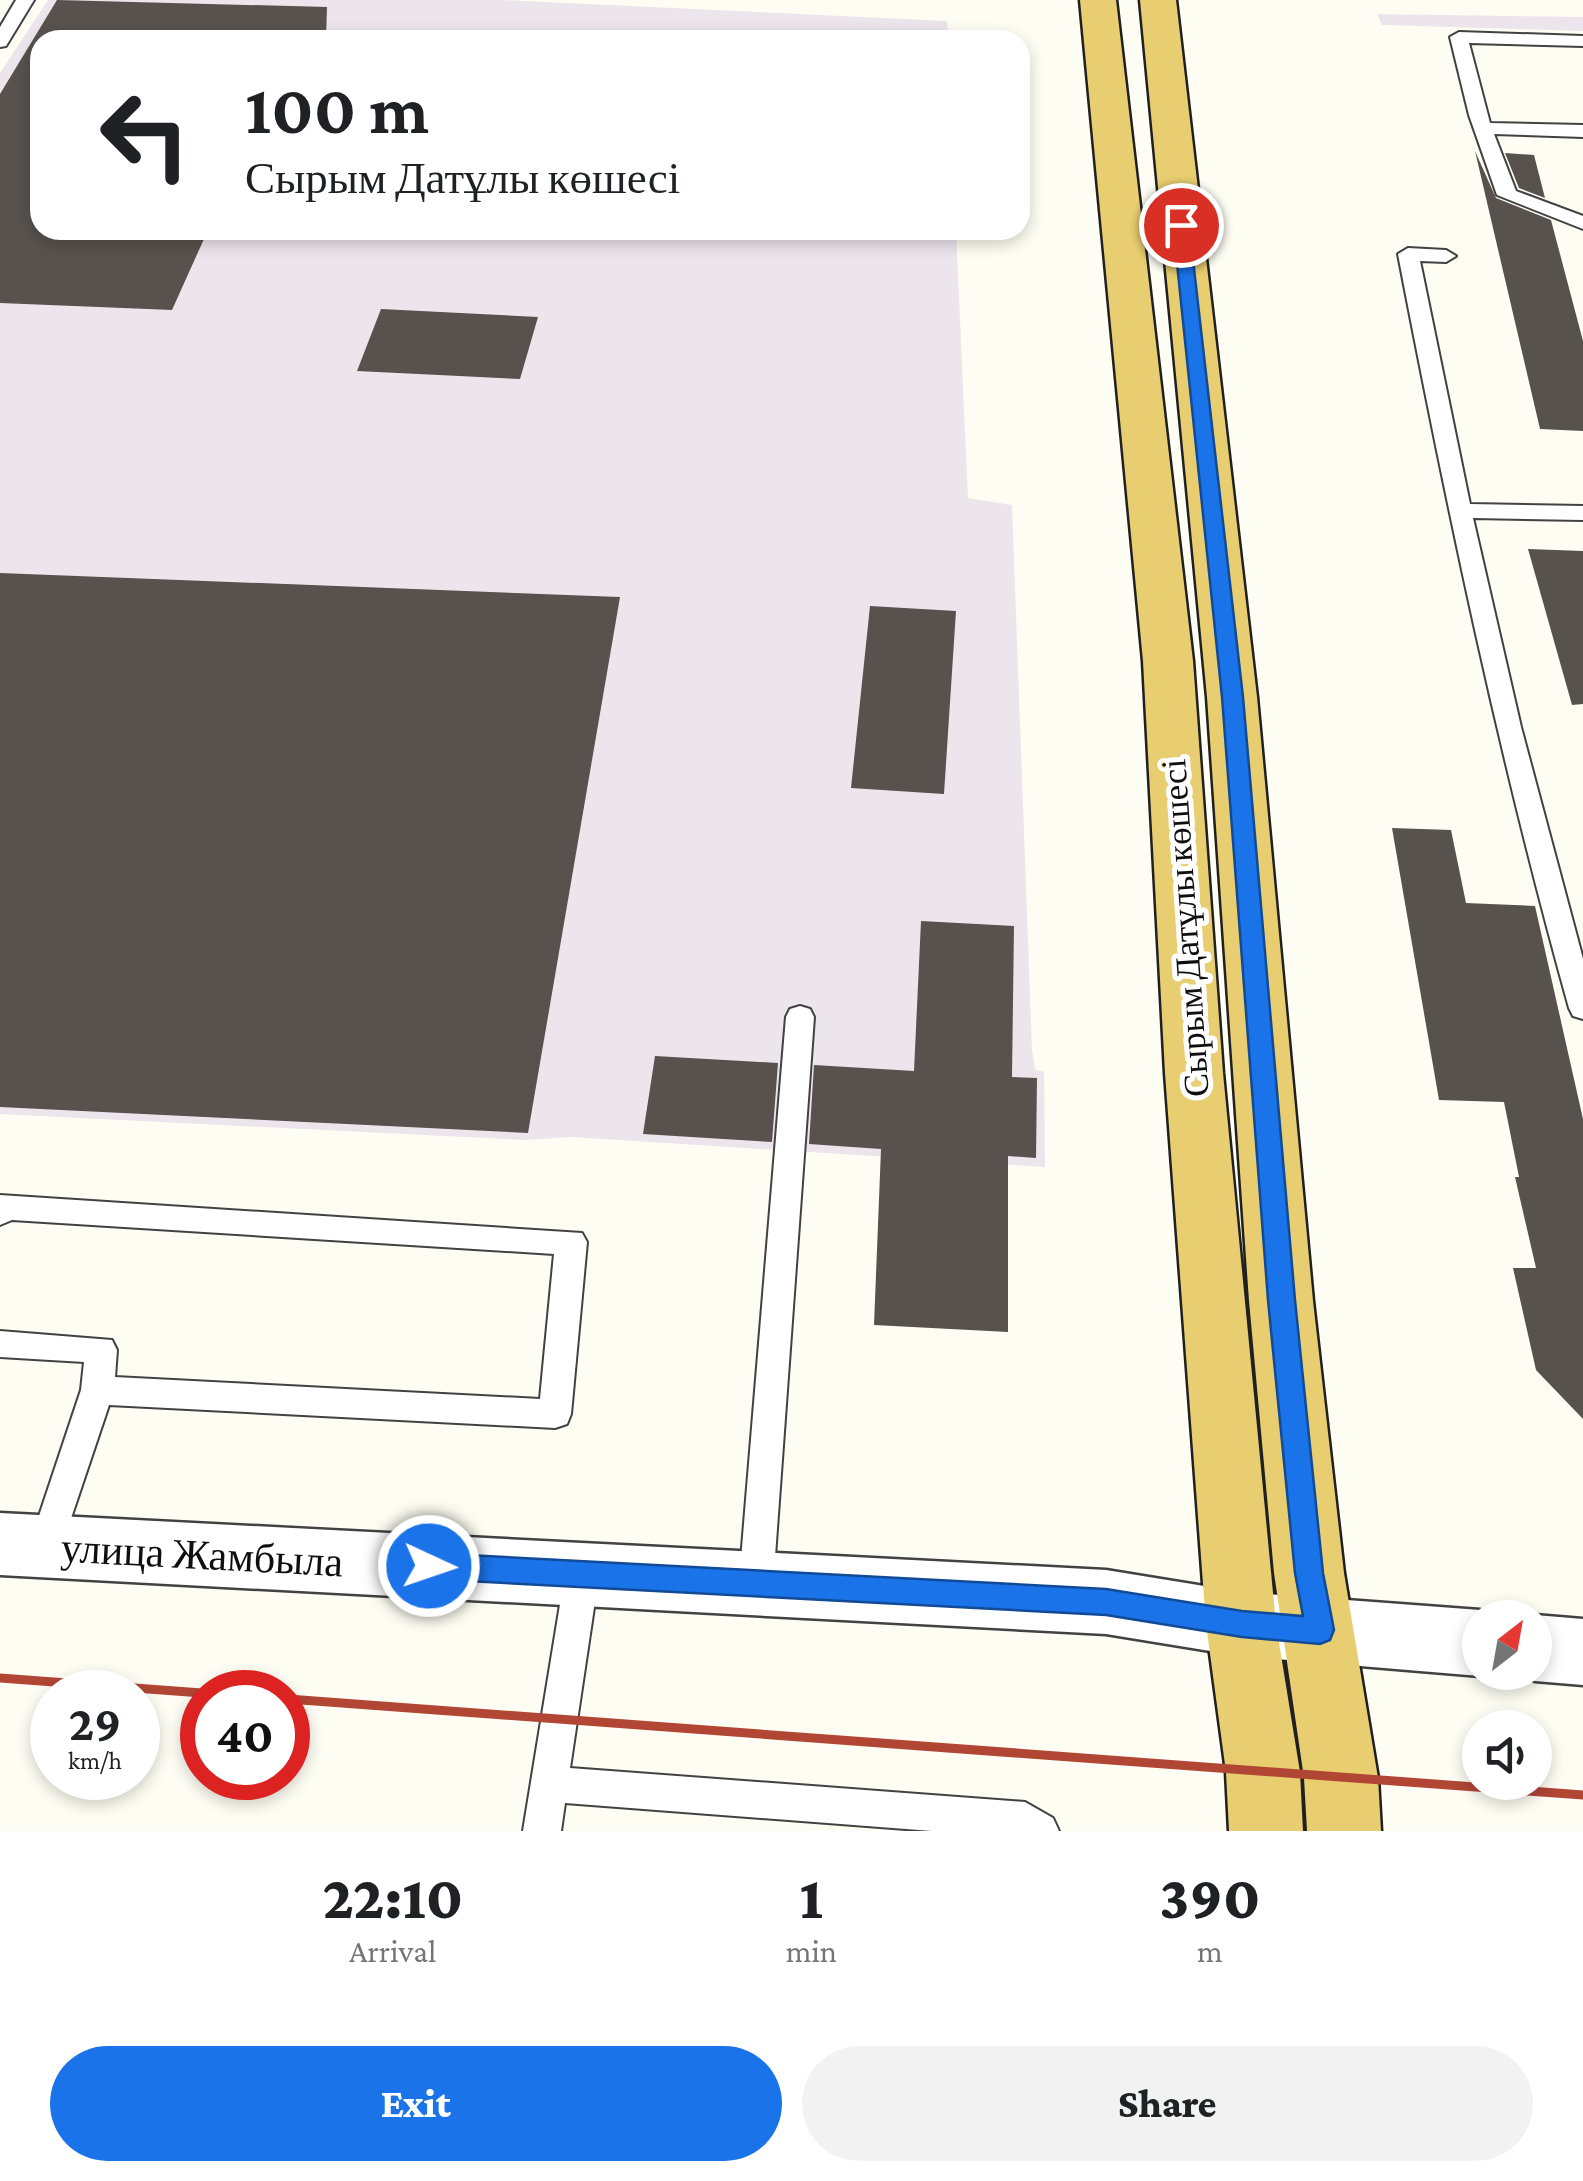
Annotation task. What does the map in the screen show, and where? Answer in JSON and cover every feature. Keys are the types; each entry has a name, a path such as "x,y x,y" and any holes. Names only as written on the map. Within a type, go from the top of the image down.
{"highway":[{"name":"Сырым Датұлы көшесі","path":"1099,13 1168,660 1194,1073 1242,1624 1263,1772 1266,1831"},
{"name":"Сырым Датұлы көшесі","path":"1159,14 1232,697 1280,1282 1309,1573 1341,1778 1344,1831"}],"street":[{"name":"улица Жамбыла","path":"23,1545 1106,1602 1242,1624 1462,1642"},
{"path":"1552,1649 1583,1652"}],"lane":[{"path":"0,42 26,0"},
{"path":"1583,41 1459,37 1482,128 1507,195 1583,223"},
{"path":"1482,128 1583,131"},
{"path":"1446,256 1408,254 1458,510 1538,856 1573,941 1583,1008"},
{"path":"1458,510 1583,513"},
{"path":"756,1584 800,1017"},
{"path":"0,1213 2,1207 572,1242 555,1414 98,1390"},
{"path":"0,1344 101,1350 98,1390 23,1545"},
{"path":"542,1831 582,1574"},
{"path":"550,1784 1025,1820 1040,1831"}],"shaded area":[{"path":"48,0 502,0 947,21 947,30 30,30 30,240 956,240 968,498 1012,505 1032,1050 1035,1069 1044,1072 1045,1167 571,1137 524,1140 0,1114 0,73"},
{"path":"1377,14 1583,17 1583,31 1382,25"}],"building":[{"path":"57,0 327,7 326,30 39,30"},
{"path":"30,45 30,240 204,240 172,310 0,303 0,94"},
{"path":"1475,151 1496,198 1551,220 1583,341 1583,431 1540,429"},
{"path":"1505,153 1534,155 1545,198 1519,188"},
{"path":"381,309 538,317 520,379 357,371"},
{"path":"1528,549 1583,551 1583,704 1572,705"},
{"path":"0,573 620,597 528,1133 0,1107"},
{"path":"870,606 956,611 944,794 851,788"},
{"path":"1392,828 1451,830 1466,903 1535,906 1583,1119 1583,1419 1536,1370 1513,1268 1536,1268 1515,1177 1519,1177 1504,1102 1439,1100"},
{"path":"921,921 1014,926 1012,1077 1037,1078 1036,1158 1008,1156 1008,1332 874,1325 881,1149 809,1144 814,1065 914,1071"},
{"path":"655,1056 778,1063 772,1142 643,1134"}],"railway":[{"path":"0,1678 180,1691"},
{"path":"310,1701 1583,1795"}],"route":[{"path":"429,1566 1106,1602 1242,1624 1320,1630 1309,1573 1232,697 1181,225"}]}
